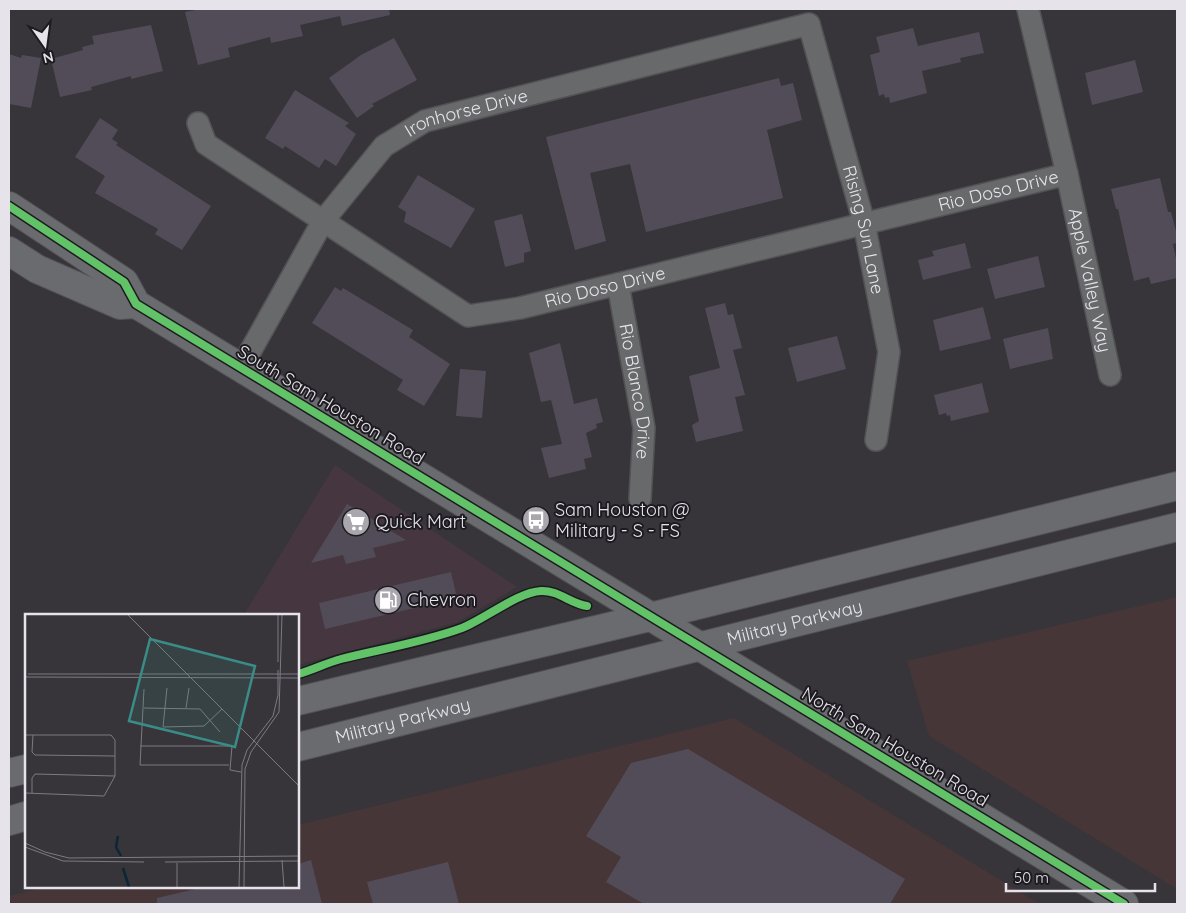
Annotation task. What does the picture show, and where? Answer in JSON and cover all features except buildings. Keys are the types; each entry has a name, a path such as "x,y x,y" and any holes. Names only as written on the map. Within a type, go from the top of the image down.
{"main road":[{"path":"9,206 124,282 136,304"},
{"name":"South Sam Houston Road","path":"9,251 37,269 120,306 136,304 650,617"},
{"path":"299,701 650,617 1177,486"},
{"name":"Military Parkway","path":"299,747 1177,526"},
{"name":"North Sam Houston Road","path":"650,617 1124,904"},
{"path":"9,773 25,769"},
{"path":"9,820 25,816"}],"street":[{"name":"Apple Valley Way","path":"1028,9 1067,174 1110,375"},
{"name":"Ironhorse Drive","path":"241,368 324,221 384,146 425,121 809,24"},
{"name":"Rising Sun Lane","path":"809,24 864,224 889,352 876,440"},
{"name":"Rio Doso Drive","path":"198,123 206,144 468,316 520,308 1067,174"},
{"name":"Rio Blanco Drive","path":"618,284 644,428 640,499"}],"shaded area":[{"path":"335,465 517,587 458,622 299,665 299,614 244,614"},
{"path":"1177,597 1177,889 929,736 907,661"},
{"path":"734,718 1040,904 9,904 9,896 43,888 299,888 299,825"}],"cycle path":[{"path":"9,206 124,282 136,304 1124,904"},
{"path":"299,674 341,659 448,633 481,619 522,596 532,593 547,591 587,606"}],"place":[{"name":"Sam Houston @ Military - S - FS","path":"536,520"},
{"name":"Quick Mart","path":"356,522"},
{"name":"Chevron","path":"388,600"}]}
